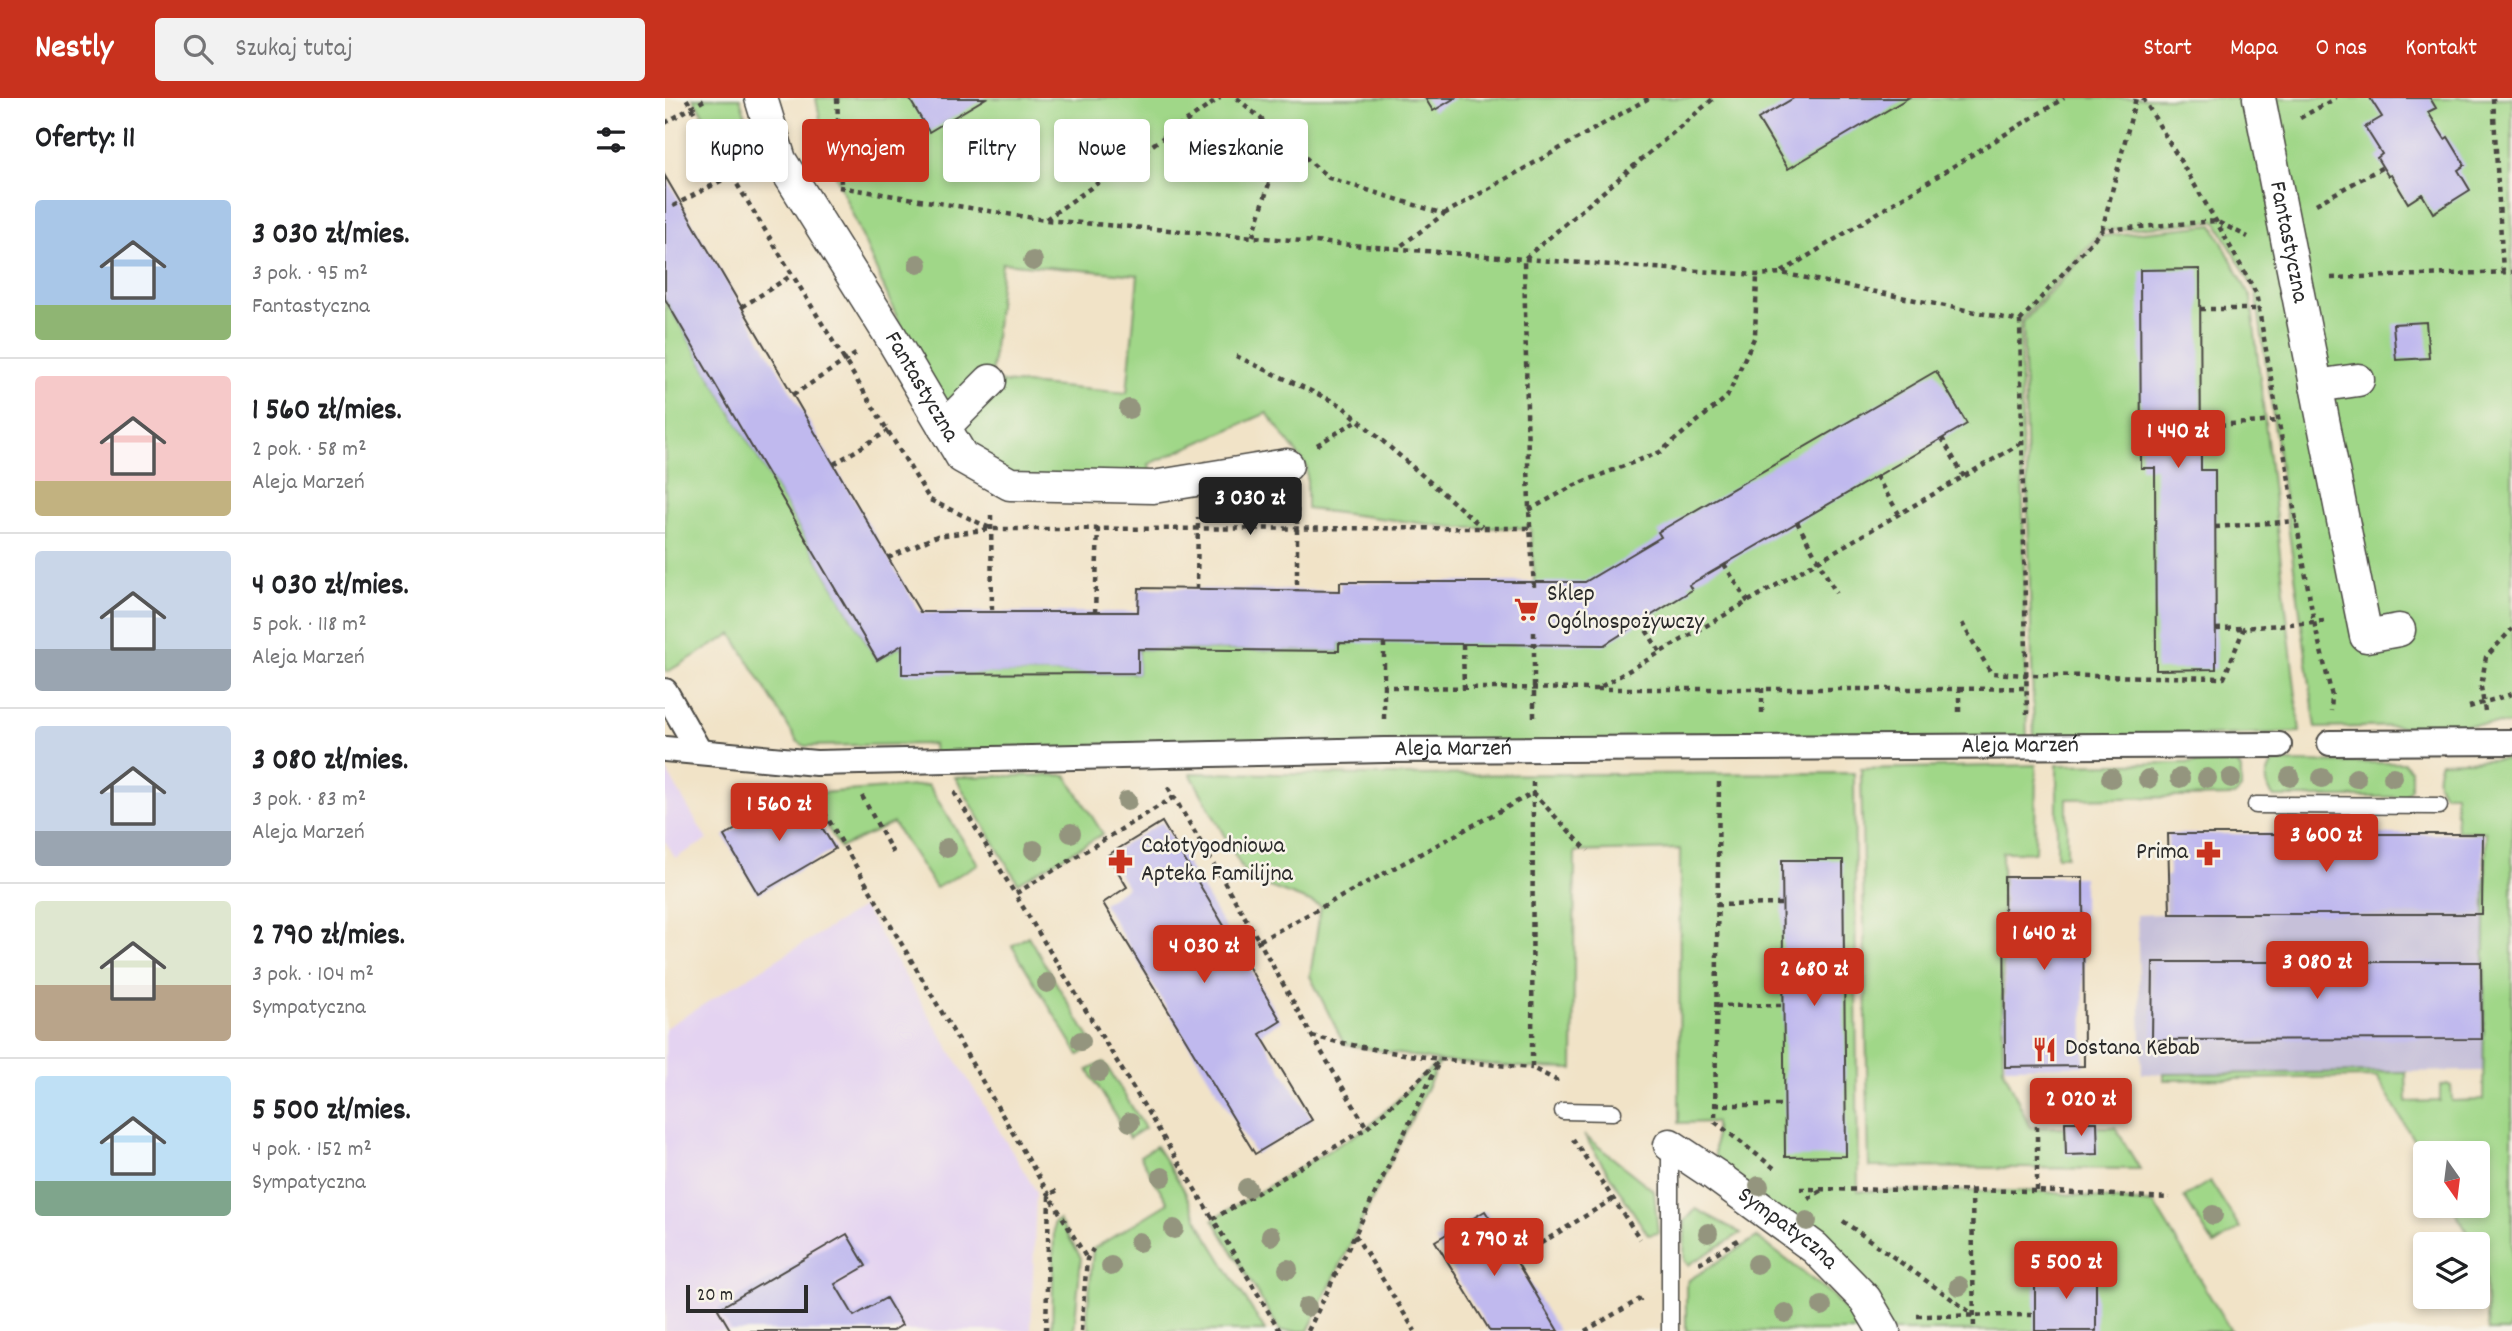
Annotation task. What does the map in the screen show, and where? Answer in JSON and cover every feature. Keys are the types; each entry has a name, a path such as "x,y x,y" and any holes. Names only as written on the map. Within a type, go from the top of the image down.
{"street":[{"name":"Fantastyczna","path":"761,98 780,160 793,184 888,332 962,457 1010,484 1153,487 1287,465"},
{"name":"Fantastyczna","path":"2259,98 2362,617"},
{"path":"2316,386 2358,380"},
{"path":"944,427 990,381"},
{"path":"2362,617 2366,636 2399,630"},
{"path":"665,691 699,751"},
{"path":"2330,743 2512,742"},
{"name":"Aleja Marzeń","path":"665,749 816,763 1384,750 2279,745"},
{"name":"Sympatyczna","path":"1670,1145 1716,1175 1815,1248 1865,1299 1896,1324"}],"lane":[{"path":"2256,805 2439,806"},
{"path":"1563,1111 1613,1112"},
{"path":"1670,1145 1670,1331"}],"path":[{"path":"686,98 698,119"},
{"path":"665,123 708,98"},
{"path":"837,98 842,187"},
{"path":"1045,220 1220,98"},
{"path":"1237,98 1261,119"},
{"path":"1397,248 1444,214 1649,98"},
{"path":"1524,259 1714,98"},
{"path":"1781,272 2064,98"},
{"path":"2027,746 2020,321 2102,230 2136,98"},
{"path":"2143,98 2256,293 2314,622 2332,696 2330,743"},
{"path":"2293,122 2336,98"},
{"path":"2493,98 2503,272"},
{"path":"1308,160 1329,178 1444,214"},
{"path":"2311,207 2383,167"},
{"path":"673,206 718,182"},
{"path":"779,182 842,187 1045,220 1524,259 1757,275 1781,272 2020,321"},
{"path":"1253,236 1270,182"},
{"path":"2102,230 2216,221 2325,278 2512,272"},
{"path":"1524,259 1529,510 1534,587"},
{"path":"742,307 792,275"},
{"path":"1529,510 1575,485 1660,452 1727,397 1755,335 1757,275"},
{"path":"2200,309 2258,309"},
{"path":"793,395 888,332"},
{"path":"1236,356 1341,405 1483,528 1530,528"},
{"path":"1287,465 1358,419"},
{"path":"2200,426 2278,421"},
{"path":"834,464 888,431"},
{"path":"1942,438 1964,477"},
{"path":"1597,689 2021,444"},
{"path":"990,473 992,612"},
{"path":"1876,476 1899,514"},
{"path":"1095,613 1097,485"},
{"path":"1297,509 1297,591"},
{"path":"1197,589 1198,510"},
{"path":"2215,527 2297,521"},
{"path":"1797,522 1836,593"},
{"path":"888,558 937,536 992,528"},
{"path":"1724,564 1748,601"},
{"path":"2216,629 2362,617"},
{"path":"1641,622 1660,652"},
{"path":"1962,623 1991,673 2026,675 2224,678 2244,628"},
{"path":"2512,629 2486,657 2481,687 2483,701 2512,694"},
{"path":"1534,632 1534,701"},
{"path":"1384,643 1384,750"},
{"path":"1464,643 1464,689"},
{"path":"1384,687 1534,690 2026,688"},
{"path":"1958,747 1959,689"},
{"path":"1717,748 1719,774 1715,1122 1779,1172"},
{"path":"1532,1069 1533,750"},
{"path":"1149,754 1367,1128"},
{"path":"934,759 1280,1331"},
{"path":"858,789 894,853"},
{"path":"813,793 1087,1259"},
{"path":"1533,793 1588,851"},
{"path":"1238,950 1533,793"},
{"path":"1015,894 1174,797"},
{"path":"1716,905 1782,904"},
{"path":"1716,1006 1783,1005"},
{"path":"1312,1036 1440,1060 1532,1069 1556,1080 1573,1139 1669,1282 1585,1331"},
{"path":"1213,1219 1367,1128 1440,1060"},
{"path":"1308,1331 1440,1060"},
{"path":"2036,1192 2037,1089 2121,1089"},
{"path":"1715,1105 1784,1105"},
{"path":"1789,1181 1822,1205"},
{"path":"1800,1189 2036,1192 2170,1198"},
{"path":"1049,1195 1058,1190"},
{"path":"1972,1191 1974,1331"},
{"path":"1046,1331 1049,1195"},
{"path":"1515,1259 1613,1199"},
{"path":"1833,1213 1974,1315"},
{"path":"1355,1235 1415,1331"},
{"path":"1081,1331 1087,1259 1093,1249"},
{"path":"1896,1324 1974,1315 2035,1315"}],"shaded area":[{"path":"665,768 707,840 675,858 665,841"},
{"path":"2165,876 2486,877 2483,1071 2142,1074 2137,915 2165,914"},
{"path":"863,907 1036,1191 1031,1331 665,1331 665,1028"}],"green space":[{"path":"693,98 740,98 746,119 706,119"},
{"path":"816,98 2512,98 2512,724 2316,728 2256,293 2216,221 2102,231 2020,321 2027,746 934,759 933,744 805,746 797,741 732,634 667,672 665,299 877,660 902,645 903,673 1138,673 1138,649 1339,651 1339,643 1534,632 1534,573 1530,528 1459,528 1307,509 1307,467 1267,413 1149,464 1153,487 1010,484 944,427 839,182 929,182 929,119 820,119","holes":["1002,263 1138,275 1127,393 991,381"]},
{"path":"2213,225 2251,298 2300,732 2034,742 2023,322 2102,236"},
{"path":"2512,759 2512,1319 2509,1331 2488,1331 2490,1232 2467,1232 2459,1218 2490,1218 2490,1141 2414,1141 2377,1077 2164,1080 2164,1074 2406,1072 2407,1102 2440,1101 2440,1086 2447,1084 2451,1086 2452,1101 2483,1100 2486,832 2457,831 2455,794 2444,794 2438,783 2441,762"},
{"path":"2237,762 2241,770 2241,789 2234,796 2067,799 2067,856 2057,856 2057,765"},
{"path":"2273,762 2404,763 2411,770 2411,789 2405,797 2274,797 2267,780"},
{"path":"2036,765 2035,852 2002,852 2003,1068 2030,1127 2115,1127 2140,1169 1869,1167 1861,769"},
{"path":"1190,773 1854,773 1858,1191 2037,1191 2154,1204 2231,1331 1884,1331 1715,1175 1715,1122 1679,1123 1680,849 1575,852 1573,1069 1440,1061 1308,1331 1280,1331 1213,1219 1367,1128 1439,1061 1344,1044 1310,976 1321,906 1248,879"},
{"path":"1066,775 1103,834 1018,883 955,777"},
{"path":"928,785 978,864 936,888 893,823 840,848 807,794"},
{"path":"1028,936 1094,1046 1079,1055 1012,946"},
{"path":"1104,1062 1145,1128 1129,1138 1088,1070"},
{"path":"1584,1135 1654,1191 1658,1233 1648,1235"},
{"path":"1156,1146 1265,1331 1090,1331 1087,1320 1093,1249 1168,1203 1140,1156"},
{"path":"2210,1181 2240,1228 2214,1245 2184,1197"},
{"path":"1696,1209 1741,1233 1688,1265 1684,1260 1685,1221"},
{"path":"1059,1220 1081,1258 1074,1331 1052,1331 1054,1223"},
{"path":"1757,1237 1832,1295 1862,1331 1686,1331 1686,1287 1689,1280"}],"building":[{"path":"909,98 986,98 951,119 943,119 943,124 929,132 929,119 921,119"},
{"path":"1425,98 1455,98 1433,111"},
{"path":"1794,98 1908,98 1788,169 1758,119"},
{"path":"2370,98 2430,98 2436,108 2428,112 2465,165 2458,170 2470,190 2433,213 2422,194 2408,203 2377,158 2382,154 2365,127 2382,117"},
{"path":"665,176 920,612 1138,612 1139,588 1340,591 1340,582 1585,582 1661,537 1658,532 1936,371 1967,424 1689,585 1692,590 1604,645 1339,643 1339,651 1138,649 1138,673 902,674 902,645 877,660 665,299"},
{"path":"2200,269 2201,470 2215,470 2216,669 2156,670 2155,468 2141,468 2140,270"},
{"path":"2426,322 2429,358 2396,360 2393,324"},
{"path":"800,791 835,849 758,894 724,836"},
{"path":"1162,822 1281,1021 1260,1034 1312,1120 1255,1154 1103,903 1127,887 1108,855"},
{"path":"2168,834 2483,834 2482,914 2170,914"},
{"path":"1782,860 1843,860 1846,1156 1785,1157"},
{"path":"2004,877 2083,877 2084,1066 2005,1067"},
{"path":"2153,962 2481,962 2482,1039 2152,1040"},
{"path":"2065,1122 2097,1122 2098,1154 2066,1155"},
{"path":"1485,1211 1558,1331 1490,1331 1435,1241"},
{"path":"847,1234 866,1266 835,1284 854,1316 886,1298 902,1325 892,1331 731,1331 718,1309"},
{"path":"2096,1270 2096,1331 2035,1331 2035,1271"}],"place":[{"name":"Sklep Ogólnospożywczy","path":"1527,609"},
{"name":"Prima","path":"2208,853"},
{"name":"Całotygodniowa Apteka Familijna","path":"1121,861"},
{"name":"Dostana Kebab","path":"2045,1049"}]}
